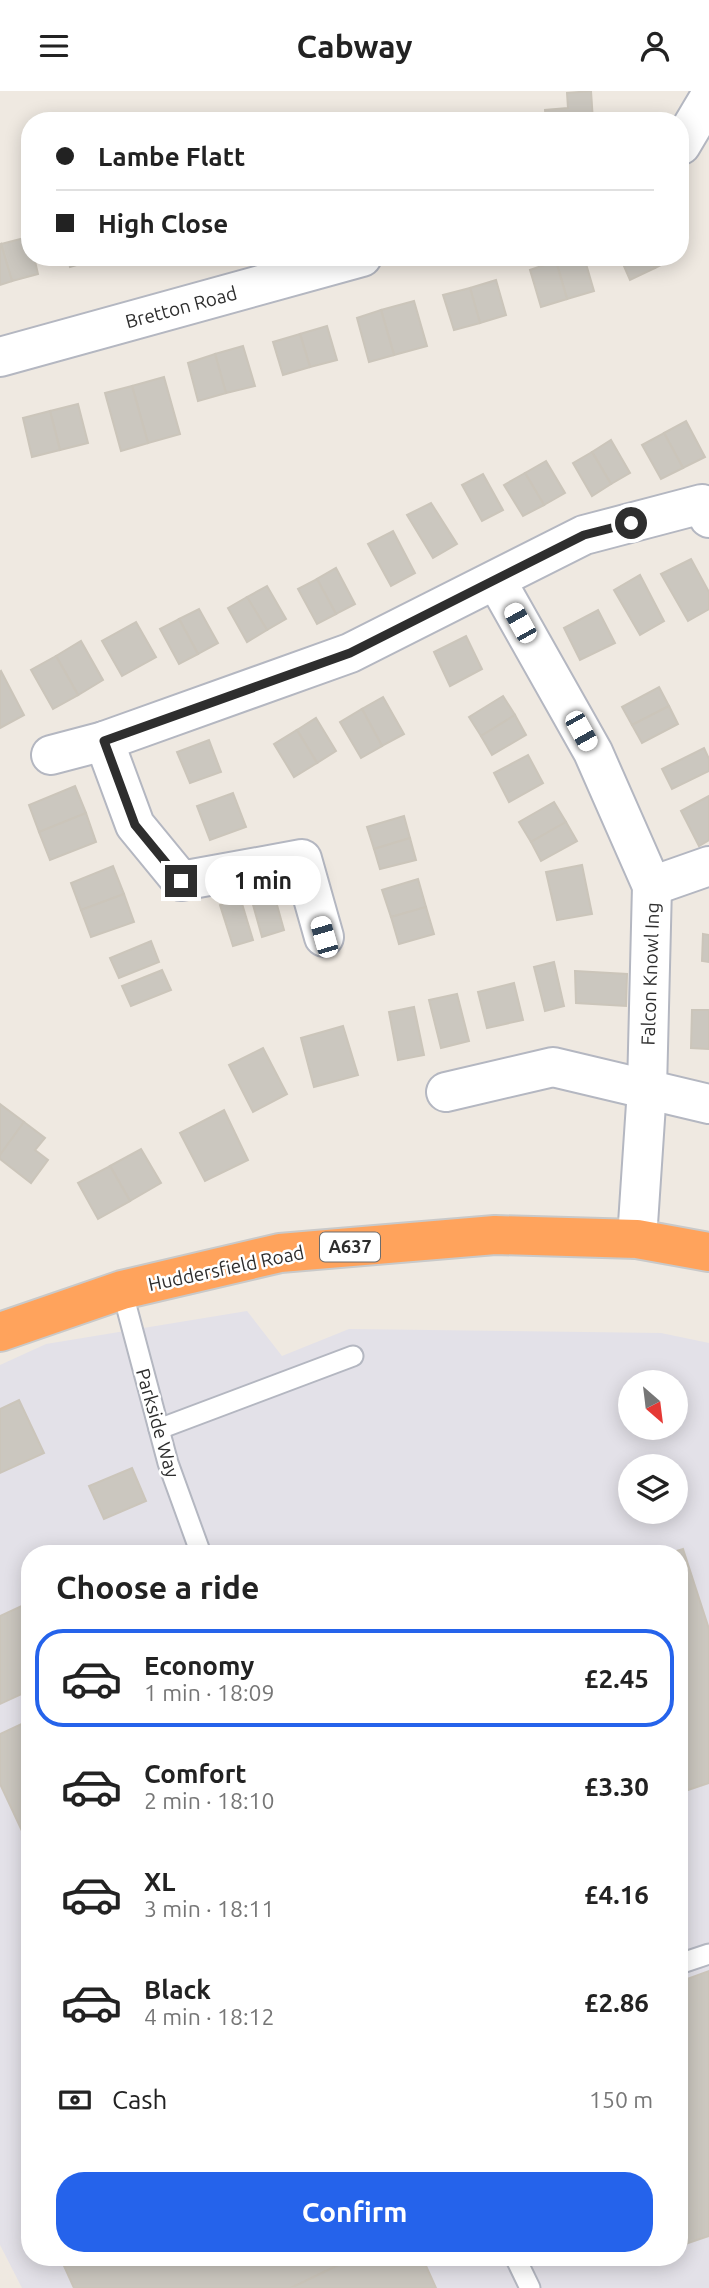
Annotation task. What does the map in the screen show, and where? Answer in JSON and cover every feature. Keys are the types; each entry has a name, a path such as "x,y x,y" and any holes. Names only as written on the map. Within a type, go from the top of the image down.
{"highway":[{"name":"Huddersfield Road","path":"0,1332 122,1290 280,1253 495,1235 638,1239 709,1252"}],"street":[{"path":"689,132 709,98"},
{"name":"Bretton Road","path":"0,357 329,266"},
{"path":"51,755 104,741 350,653 584,535 702,504 709,518"},
{"name":"Falcon Knowl Ing","path":"496,580 593,753 652,886 647,1089 638,1239"},
{"path":"104,741 135,825 181,881 302,859 324,937"},
{"path":"652,886 709,866"},
{"path":"446,1091 553,1067 709,1104"}],"lane":[{"name":"Parkside Way","path":"122,1290 168,1463 198,1545"},
{"path":"159,1429 353,1356"},
{"path":"688,1961 709,1954"},
{"path":"519,2266 530,2288"}],"shaded area":[{"path":"247,1311 282,1356 349,1329 661,1333 709,1343 709,2288 22,2288 0,2245 0,1365 46,1344"}],"building":[{"path":"591,91 592,112 545,112 568,108 567,93"},
{"path":"21,239 21,266 36,266 38,274 12,281 1,244"},
{"path":"0,245 12,281 0,285"},
{"path":"542,266 557,266 567,299 541,307 530,270"},
{"path":"557,266 587,266 594,291 567,299"},
{"path":"624,266 654,266 655,268 630,280"},
{"path":"496,280 506,315 480,323 470,288"},
{"path":"470,288 480,323 454,330 443,295"},
{"path":"414,301 427,346 394,355 381,310"},
{"path":"381,310 394,355 369,362 357,318"},
{"path":"327,326 337,360 310,367 300,334"},
{"path":"300,334 310,367 283,375 273,342"},
{"path":"243,346 255,386 226,393 215,354"},
{"path":"215,354 226,393 198,401 188,363"},
{"path":"164,377 180,434 148,443 132,386"},
{"path":"132,386 148,443 121,451 105,393"},
{"path":"78,404 88,443 60,450 50,411"},
{"path":"50,411 60,450 32,457 23,418"},
{"path":"686,421 705,457 683,468 664,433"},
{"path":"664,433 683,468 661,479 642,445"},
{"path":"611,440 630,473 611,484 592,452"},
{"path":"592,452 611,484 592,496 573,463"},
{"path":"546,461 565,493 544,505 525,473"},
{"path":"525,473 544,505 523,516 504,485"},
{"path":"483,474 503,510 482,521 462,485"},
{"path":"431,503 457,544 433,558 407,515"},
{"path":"393,531 415,573 391,586 368,544"},
{"path":"691,559 709,592 709,609 688,621 661,574"},
{"path":"336,568 355,604 336,614 317,579"},
{"path":"640,575 664,621 640,635 614,590"},
{"path":"317,579 336,614 317,624 298,589"},
{"path":"267,586 286,619 267,630 247,597"},
{"path":"247,597 267,630 247,642 228,608"},
{"path":"199,609 218,643 198,654 179,619"},
{"path":"598,610 615,643 580,660 564,628"},
{"path":"179,619 198,654 179,664 160,629"},
{"path":"136,622 156,657 122,676 102,641"},
{"path":"466,636 482,669 450,686 434,652"},
{"path":"81,641 103,680 78,695 56,656"},
{"path":"56,656 78,695 53,709 31,670"},
{"path":"0,672 24,715 0,728"},
{"path":"659,687 669,706 632,725 622,707"},
{"path":"503,696 515,715 481,736 469,717"},
{"path":"383,697 404,734 382,746 362,709"},
{"path":"669,706 678,724 642,743 632,725"},
{"path":"362,709 382,746 361,758 340,722"},
{"path":"515,715 526,735 492,755 481,736"},
{"path":"316,718 336,751 317,763 297,730"},
{"path":"297,730 317,763 294,777 274,744"},
{"path":"209,740 221,772 190,783 177,752"},
{"path":"704,748 709,759 709,771 672,789 662,769"},
{"path":"528,755 543,783 509,802 494,773"},
{"path":"75,786 86,813 39,832 29,805"},
{"path":"233,793 246,827 210,840 197,806"},
{"path":"709,796 709,840 699,846 681,811"},
{"path":"554,802 566,822 531,842 519,822"},
{"path":"86,813 96,842 50,860 39,832"},
{"path":"404,816 410,838 374,849 367,827"},
{"path":"566,822 577,841 541,861 531,842"},
{"path":"410,838 416,860 380,869 374,849"},
{"path":"582,865 592,914 557,920 546,872"},
{"path":"113,866 124,894 81,910 71,883"},
{"path":"418,879 426,907 391,917 382,890"},
{"path":"272,887 284,930 262,937 250,894"},
{"path":"124,894 134,922 91,937 81,910"},
{"path":"240,897 253,940 233,946 220,905"},
{"path":"426,907 434,934 399,944 391,917"},
{"path":"703,934 709,935 709,962 702,961"},
{"path":"151,941 159,962 119,978 110,958"},
{"path":"554,962 564,1006 545,1011 534,967"},
{"path":"162,970 171,990 131,1006 122,986"},
{"path":"575,971 627,974 626,1006 576,1003"},
{"path":"514,983 523,1020 487,1028 478,992"},
{"path":"457,994 469,1041 441,1048 429,1000"},
{"path":"414,1007 424,1055 398,1060 389,1012"},
{"path":"692,1010 709,1010 709,1049 691,1048"},
{"path":"343,1026 358,1075 314,1087 301,1038"},
{"path":"263,1048 287,1094 253,1112 229,1065"},
{"path":"0,1104 24,1122 0,1155"},
{"path":"224,1110 248,1160 205,1181 180,1133"},
{"path":"24,1122 45,1138 35,1150 48,1160 31,1183 0,1159 0,1155"},
{"path":"141,1149 161,1183 130,1201 110,1166"},
{"path":"110,1166 130,1201 98,1219 78,1183"},
{"path":"19,1400 44,1453 0,1473 0,1409"},
{"path":"132,1468 146,1501 104,1519 89,1486"},
{"path":"688,1564 709,1629 709,1783 688,1790"},
{"path":"21,1606 21,1694 0,1704 0,1616"},
{"path":"21,1724 21,1829 0,1784 0,1734"},
{"path":"709,1971 709,2236 688,2243 688,1979"},
{"path":"64,2266 336,2266 291,2288 74,2288"},
{"path":"336,2266 426,2266 436,2288 291,2288"}],"route":[{"path":"181,881 135,825 104,741 350,653 584,535 631,523"}]}
